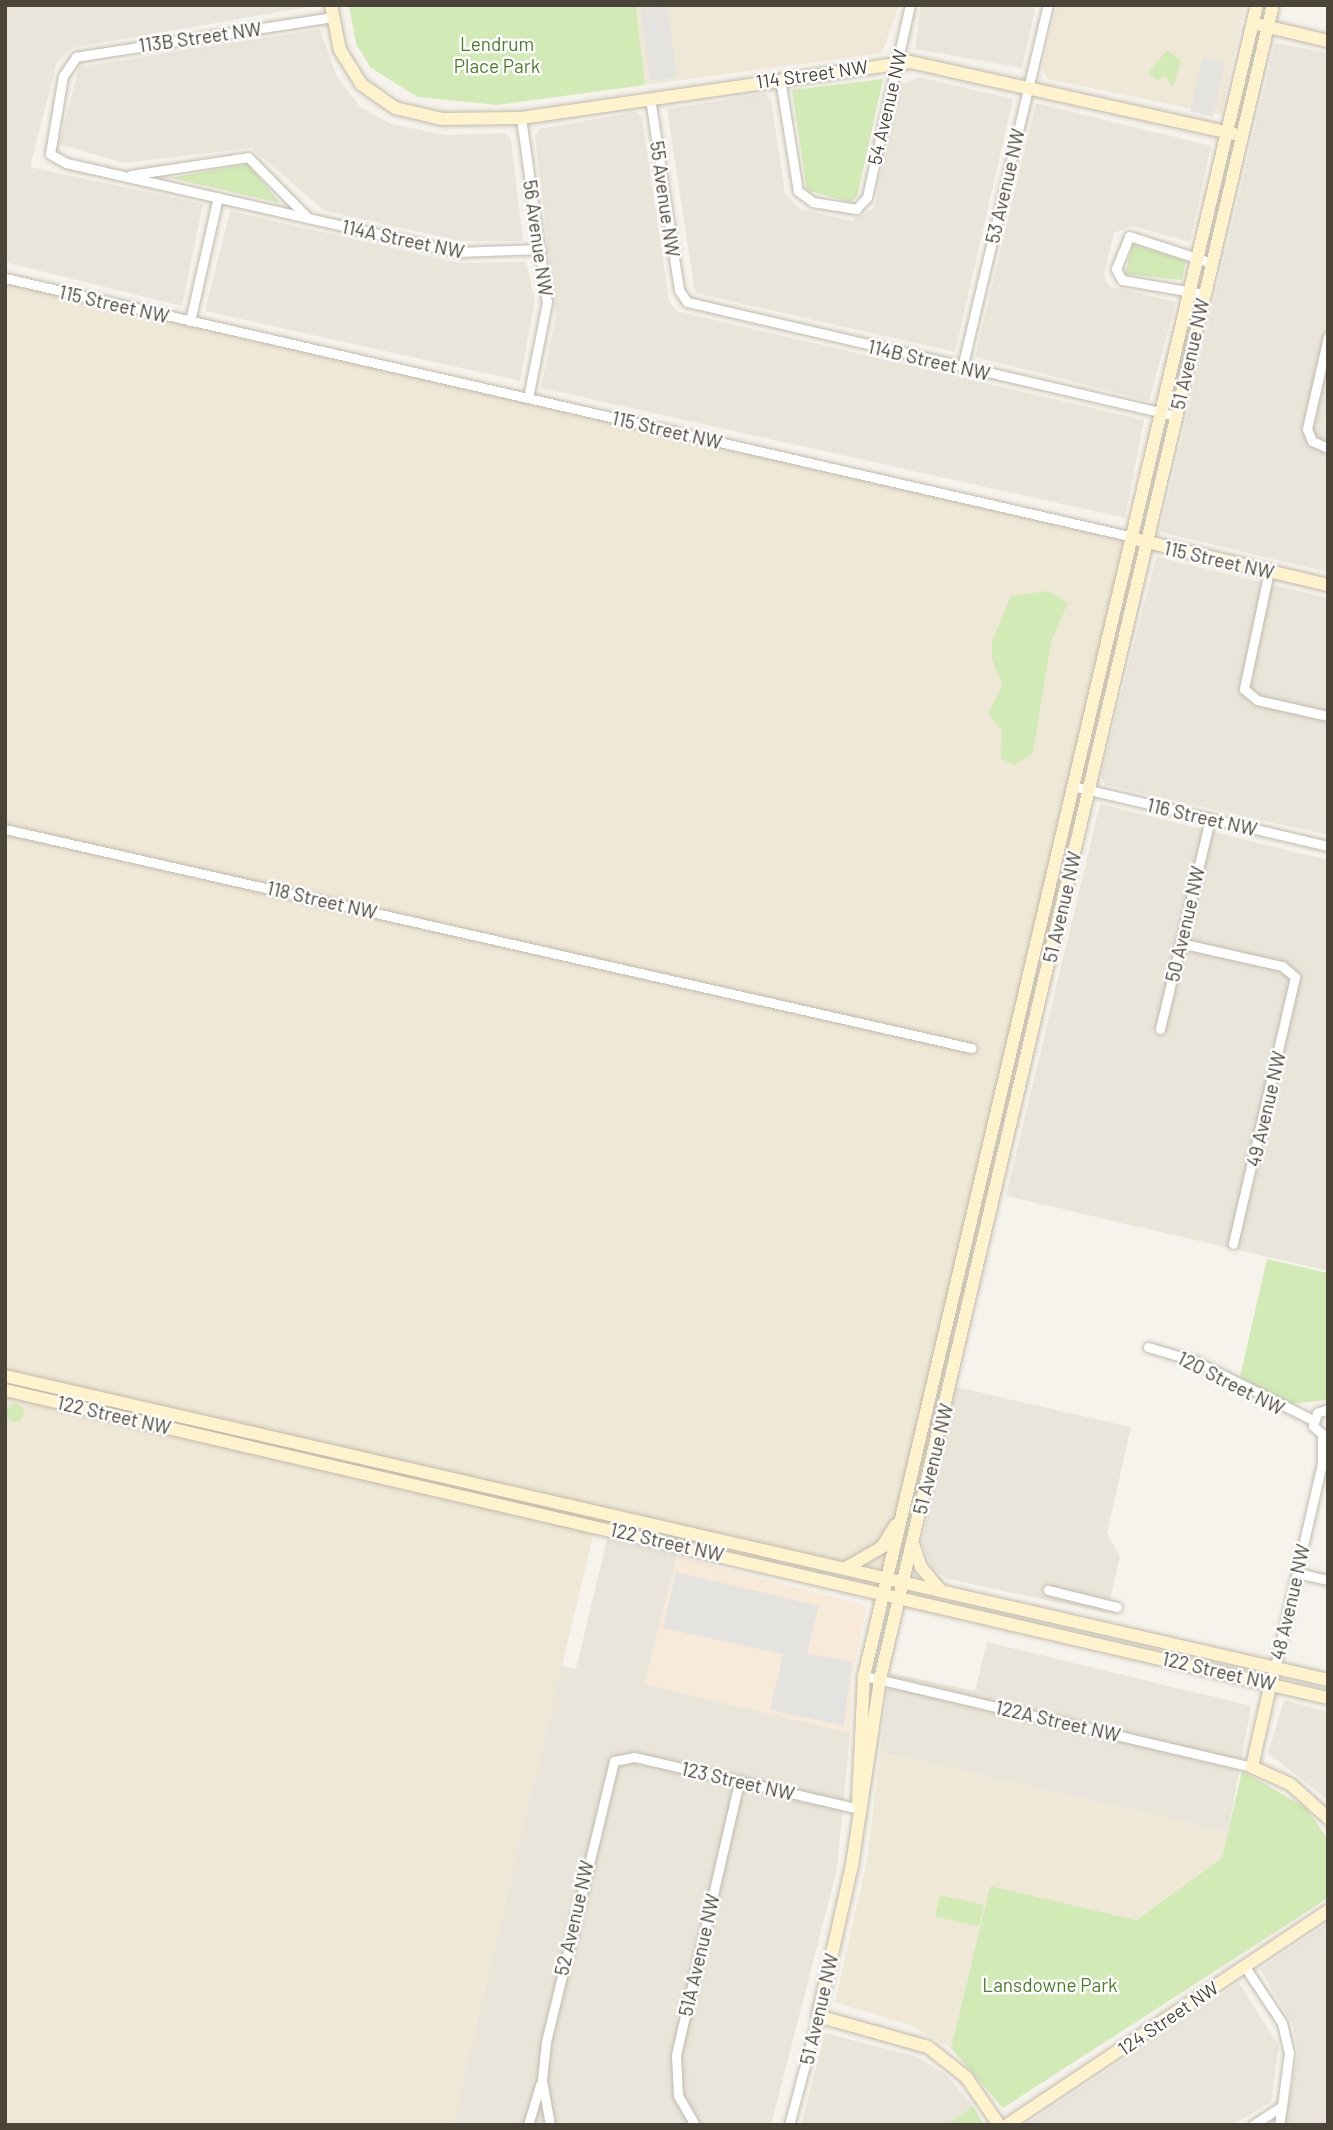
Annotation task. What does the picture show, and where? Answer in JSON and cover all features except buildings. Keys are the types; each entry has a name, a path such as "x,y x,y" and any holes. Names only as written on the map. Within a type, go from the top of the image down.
{"main road":[{"name":"51 Avenue NW","path":"818,2016 887,1652 902,1516 1076,787 1257,5"},
{"name":"51 Avenue NW","path":"859,1810 864,1676 894,1586 912,1543 1273,5"},
{"name":"114 Street NW","path":"332,11 349,68 381,100 442,119 521,118 897,63 1029,86 1242,136"},
{"path":"1253,24 1328,41"},
{"name":"115 Street NW","path":"1133,537 1328,585"},
{"name":"122 Street NW","path":"5,1376 846,1568 894,1586 941,1591 1328,1680"},
{"name":"122 Street NW","path":"5,1390 894,1586 1328,1698"},
{"path":"894,1586 911,1480"},
{"path":"846,1568 882,1547 902,1516"},
{"path":"912,1543 920,1567 941,1591"},
{"name":"48 Avenue NW","path":"1252,1767 1275,1667"},
{"path":"1252,1767 1290,1784 1328,1818"},
{"name":"124 Street NW","path":"1007,2125 1328,1911"},
{"path":"818,2016 928,2047 966,2077 999,2125"}],"street":[{"name":"54 Avenue NW","path":"780,79 801,195 848,210 860,207 910,5"},
{"name":"53 Avenue NW","path":"962,368 1048,5"},
{"name":"113B Street NW","path":"50,154 49,135 70,62 332,11"},
{"name":"55 Avenue NW","path":"650,98 684,299"},
{"name":"56 Avenue NW","path":"521,118 541,249 547,311 528,398"},
{"name":"114A Street NW","path":"50,154 126,176 457,252 541,249"},
{"name":"114A Street NW","path":"126,176 253,158 307,217"},
{"path":"190,321 218,197"},
{"path":"1204,294 1118,278 1123,240 1129,236 1212,262"},
{"name":"115 Street NW","path":"5,278 1133,537"},
{"name":"114B Street NW","path":"684,299 962,368 1176,416"},
{"path":"1328,337 1309,438 1328,448"},
{"path":"1269,571 1245,692 1328,716"},
{"name":"116 Street NW","path":"1076,787 1328,846"},
{"name":"50 Avenue NW","path":"1160,1029 1210,819"},
{"name":"118 Street NW","path":"5,829 638,975 971,1048"},
{"name":"49 Avenue NW","path":"1180,943 1293,973 1233,1244"},
{"name":"120 Street NW","path":"1148,1348 1195,1362 1313,1420"},
{"path":"1325,1437 1313,1420 1328,1409"},
{"name":"48 Avenue NW","path":"1275,1667 1322,1464 1325,1437"},
{"path":"1297,1573 1328,1580"},
{"path":"1048,1590 1117,1607"},
{"name":"122A Street NW","path":"864,1676 1252,1767"},
{"name":"123 Street NW","path":"617,1759 739,1782 859,1810"},
{"name":"52 Avenue NW","path":"528,2125 542,2080 607,1776 617,1759"},
{"name":"51A Avenue NW","path":"695,2125 676,2089 676,2055 739,1782"},
{"path":"1245,1967 1287,2036 1279,2125"},
{"name":"51 Avenue NW","path":"789,2125 818,2016"},
{"name":"52 Avenue NW","path":"542,2080 550,2125"},
{"path":"1253,2125 1282,2105"}],"shaded area":[{"path":"5,5 319,5 72,48 57,62 30,167 203,204 182,306 5,262"},
{"path":"636,5 899,5 882,53 645,85"},
{"path":"667,5 677,77 650,81 640,9"},
{"path":"921,5 1036,5 1022,68 915,49"},
{"path":"1057,5 1245,5 1221,115 1048,79 1042,70"},
{"path":"320,29 336,75 360,107 391,124 446,135 505,133 511,139 523,241 460,241 325,211 251,148 123,163 59,144 79,67"},
{"path":"1275,43 1328,53 1328,572 1160,532"},
{"path":"1203,57 1225,62 1213,117 1190,112"},
{"path":"919,77 1013,99 955,352 695,293 667,109 765,93 771,99 785,193 800,209 852,221 874,208 901,84"},
{"path":"1036,103 1211,146 1190,242 1131,226 1114,233 1104,275 1109,286 1176,302 1149,401 975,357"},
{"path":"635,112 642,117 669,301 676,311 1144,420 1125,518 541,388 556,315 535,136 539,129"},
{"path":"230,211 458,263 526,262 535,300 520,381 205,311"},
{"path":"5,278 1139,540 894,1586 597,1519 453,2125 5,2125"},
{"path":"1156,557 1328,598 1328,835 1105,785 1101,776"},
{"path":"1100,804 1328,860 1328,1271 1006,1196"},
{"path":"956,1387 1131,1427 1107,1533 1120,1556 1107,1613 948,1579 932,1568 922,1543"},
{"path":"607,1539 677,1556 645,1684 850,1733 837,1869 771,2125 453,2125 560,1666 576,1669"},
{"path":"677,1556 867,1606 851,1682 850,1733 645,1684"},
{"path":"676,1572 819,1606 807,1653 852,1662 844,1726 770,1710 783,1654 663,1628"},
{"path":"987,1642 1251,1706 1228,1832 880,1752 890,1673 975,1691"},
{"path":"1284,1700 1328,1712 1328,1800 1268,1753"},
{"path":"880,1752 1228,1832 1222,1858 1135,1920 990,1886 951,2048 910,2025 835,2002 867,1861"},
{"path":"1328,1923 1328,2125 1285,2125 1298,2053 1293,2025 1260,1969"},
{"path":"1239,1983 1279,2046 1271,2102 1232,2125 1025,2125"},
{"path":"825,2033 917,2057 945,2074 973,2106 946,2125 801,2125"}],"green space":[{"name":"Lendrum Place Park","path":"349,5 636,5 645,85 497,105 418,97 371,68 356,44"},
{"path":"1167,50 1181,60 1173,87 1165,76 1157,80 1148,73"},
{"path":"883,79 857,197 850,202 807,190 792,90"},
{"path":"248,164 280,203 171,178"},
{"path":"1133,244 1186,261 1182,280 1125,274"},
{"path":"1048,591 1068,603 1051,642 1033,753 1014,765 1001,759 1002,731 988,713 1003,685 992,660 992,641 1011,596"},
{"path":"1267,1259 1328,1273 1327,1400 1291,1404 1240,1377"},
{"path":"11,1404 19,1404 24,1413 22,1420 11,1422 6,1417 6,1409"},
{"name":"Lansdowne Park","path":"1242,1771 1306,1808 1328,1839 1328,1898 1003,2108 951,2048 990,1886 1136,1920 1222,1858"},
{"path":"940,1895 984,1905 979,1927 935,1916"},
{"path":"973,2106 984,2125 946,2125"}]}
